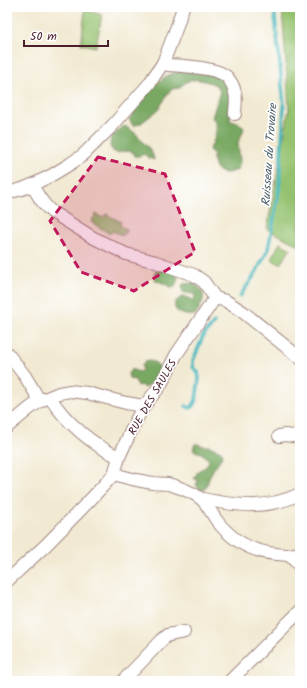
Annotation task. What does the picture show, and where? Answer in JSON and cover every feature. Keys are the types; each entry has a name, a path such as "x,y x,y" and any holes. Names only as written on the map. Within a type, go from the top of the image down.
{"street":[{"path":"7,193 32,185 52,175 83,155 98,141 149,84 163,63 183,7"},
{"path":"163,63 168,65 210,70 227,77 236,93 235,114"},
{"path":"32,185 45,207 92,237 126,254 156,262 194,275 204,282 215,298 226,301 243,312 300,358"},
{"name":"RUE DES SAULES","path":"7,581 69,523 114,474 119,457 144,406 160,386 176,355 215,298"},
{"path":"7,353 45,399 57,408 88,438 107,452 119,457"},
{"path":"7,427 30,408 45,399 65,392 75,391 144,406"},
{"path":"280,436 285,435 300,437"},
{"path":"114,474 146,482 166,484 194,494 203,499 242,505 274,503 290,499 300,494"},
{"path":"203,499 217,521 239,542 259,551 295,554 300,566"},
{"path":"230,681 300,612"},
{"path":"123,681 168,635 184,632"}],"highlighted area":[{"path":"98,157 165,174 195,252 134,291 81,272 50,221"}],"green space":[{"path":"282,7 300,7 300,246 267,229 289,109"},
{"path":"85,10 102,15 96,47 81,44"},
{"path":"180,71 217,75 229,87 232,104 230,121 238,122 244,128 238,142 240,161 238,170 225,173 217,169 213,158 214,154 209,150 216,132 216,121 212,118 220,91 216,85 202,80 192,80 188,81 180,88 171,89 158,110 141,123 133,126 129,119 136,108 143,102 147,94 166,76"},
{"path":"124,126 138,136 148,147 154,160 144,154 135,156 133,152 114,152 110,147 111,137"},
{"path":"96,214 103,218 106,214 121,222 120,226 127,229 123,236 113,231 110,234 91,222"},
{"path":"280,243 291,249 280,264 271,259"},
{"path":"159,269 174,272 178,278 175,287 172,288 155,280 155,271"},
{"path":"192,283 201,290 203,300 197,313 193,315 182,314 176,310 175,303 182,297 192,300 195,297 194,294 183,292 182,288 183,284"},
{"path":"149,361 155,362 160,369 154,380 147,387 145,388 140,385 138,386 135,380 129,379 128,373 131,370 138,372 141,371 142,364"},
{"path":"195,444 209,446 223,453 221,459 212,471 204,490 200,490 196,485 198,481 194,478 199,470 207,465 209,459 202,453 193,450"}],"waterway":[{"name":"Ruisseau du Trovaire","path":"240,296 254,276 268,250 279,191 284,105 274,7"},
{"name":"Ruisseau du Trovaire","path":"186,406 190,408 192,407 196,400 199,379 198,372 193,367 193,361 203,336 214,323"}]}
